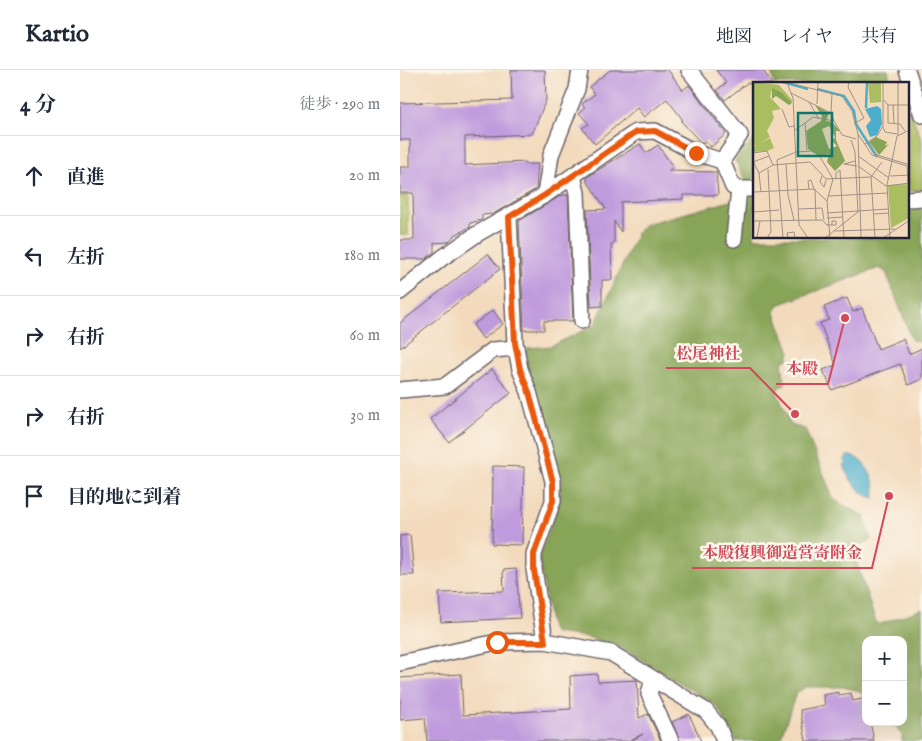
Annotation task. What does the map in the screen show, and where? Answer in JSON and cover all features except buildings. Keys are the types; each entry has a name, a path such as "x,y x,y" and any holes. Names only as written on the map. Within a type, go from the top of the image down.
{"street":[{"path":"545,195 551,155 578,89 580,70"},
{"path":"689,70 740,135 722,161"},
{"path":"907,70 922,115"},
{"path":"400,292 442,258 477,234 545,195 636,132 655,131 696,153 722,161 733,187 747,189 734,239"},
{"path":"573,176 577,193 582,321"},
{"path":"509,217 516,348 520,369 529,392 553,482 553,501 534,554 534,570 545,642"},
{"path":"400,390 445,386 493,350 516,348"},
{"path":"400,663 497,642 545,642 611,653 706,711 718,726 724,741"},
{"path":"653,678 649,694 671,741"}],"green space":[{"path":"771,70 888,70 891,82 774,82"},
{"path":"910,113 922,140 922,189 910,192"},
{"path":"753,140 753,184 747,183 735,160"},
{"path":"753,193 753,239 910,239 910,205 922,204 922,342 912,340 886,272 879,268 778,305 775,313 790,352 788,359 782,362 785,385 779,387 777,392 791,425 805,429 834,500 864,516 871,540 855,547 853,551 876,623 881,624 922,609 922,741 902,741 902,735 896,726 907,726 907,636 862,636 862,694 857,690 842,687 806,687 796,693 781,737 775,741 736,741 716,705 620,647 587,637 555,633 551,629 539,558 560,499 560,477 525,365 525,352 528,348 551,346 595,325 638,231 646,224 745,197"},
{"path":"400,196 408,196 408,235 400,235"}],"water":[{"path":"847,456 859,460 869,471 874,485 874,498 863,493 852,482 845,468"}],"place":[{"name":"本殿","path":"845,318"},
{"name":"松尾神社","path":"795,414"},
{"name":"本殿復興御造営寄附金","path":"889,496"}],"route":[{"path":"497,642 545,642 534,570 534,554 553,501 553,482 529,392 520,369 515,343 509,217 545,195 636,132 655,131 696,153"}]}
